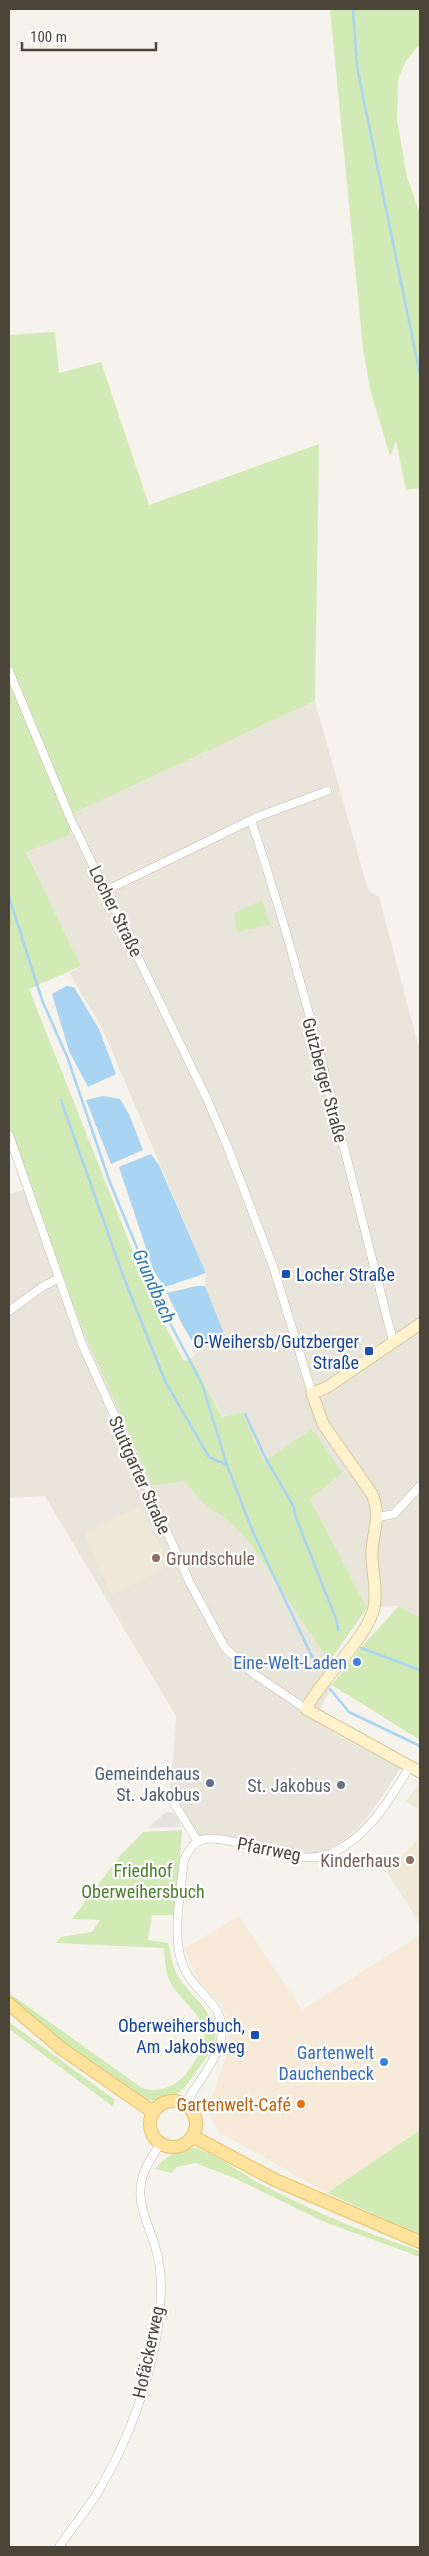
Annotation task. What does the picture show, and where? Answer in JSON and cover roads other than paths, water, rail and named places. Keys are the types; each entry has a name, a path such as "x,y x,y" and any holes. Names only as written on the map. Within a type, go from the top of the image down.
{"main road":[{"path":"9,2004 62,2049 153,2112"},
{"path":"168,2101 185,2104 194,2116 196,2123 192,2136 186,2143 178,2147 160,2144 155,2139 149,2126 153,2112 159,2105 168,2101"},
{"path":"192,2136 275,2180 420,2242"}],"street":[{"name":"Locher Straße","path":"9,671 34,735 61,795 207,1099 228,1148 272,1266 323,1424 372,1494 377,1507 378,1517 372,1551 375,1595 367,1625 315,1692 306,1709"},
{"path":"106,890 252,820 327,791"},
{"name":"Gutzberger Straße","path":"252,820 303,994 393,1341"},
{"name":"Stuttgarter Straße","path":"9,1135 82,1344 190,1583 225,1648 254,1674 306,1709 415,1769"},
{"path":"9,1311 42,1287 59,1278"},
{"path":"312,1393 326,1388 420,1324"},
{"path":"378,1517 394,1514 420,1486"},
{"name":"Pfarrweg","path":"198,1842 204,1839 219,1838 289,1856 314,1857 330,1854 345,1846 375,1819 415,1769"},
{"path":"172,1800 198,1842 189,1850 184,1860 178,1947 188,1977 214,2006 222,2020 224,2032 221,2044 185,2104"},
{"name":"Hofäckerweg","path":"59,2547 94,2499 118,2456 130,2426 154,2346 159,2315 160,2272 155,2246 142,2211 140,2190 145,2170 160,2144"}],"water":[{"path":"66,986 74,987 99,1029 116,1074 88,1087 69,1051 52,994"},
{"path":"103,1096 120,1099 129,1114 143,1150 111,1164 86,1100"},
{"path":"151,1154 159,1165 206,1273 165,1287 154,1272 119,1167"},
{"path":"205,1286 225,1336 201,1348 196,1348 167,1293"}],"waterway":[{"path":"353,9 357,67 420,375"},
{"name":"Grundbach","path":"9,897 42,1000 68,1059 109,1180 161,1306 202,1384 227,1465 253,1532 317,1667"},
{"path":"61,1100 122,1273 165,1381 209,1457 227,1465"},
{"path":"245,1414 266,1459 294,1507 295,1515 336,1619 338,1630"},
{"path":"361,1648 420,1670"},
{"name":"Grundbach","path":"330,1689 349,1712 420,1746"}],"place":[{"name":"Locher Straße","path":"286,1274"},
{"name":"O-Weihersb/Gutzberger Straße","path":"369,1351"},
{"name":"Grundschule","path":"156,1558"},
{"name":"Eine-Welt-Laden","path":"357,1662"},
{"name":"Gemeindehaus St. Jakobus","path":"210,1783"},
{"name":"St. Jakobus","path":"341,1785"},
{"name":"Kinderhaus","path":"410,1860"},
{"name":"Oberweihersbuch, Am Jakobsweg","path":"255,2035"},
{"name":"Gartenwelt Dauchenbeck","path":"384,2062"},
{"name":"Gartenwelt-Café","path":"301,2104"}],"park label":[{"name":"Friedhof Oberweihersbuch","path":"143,1880"}]}
